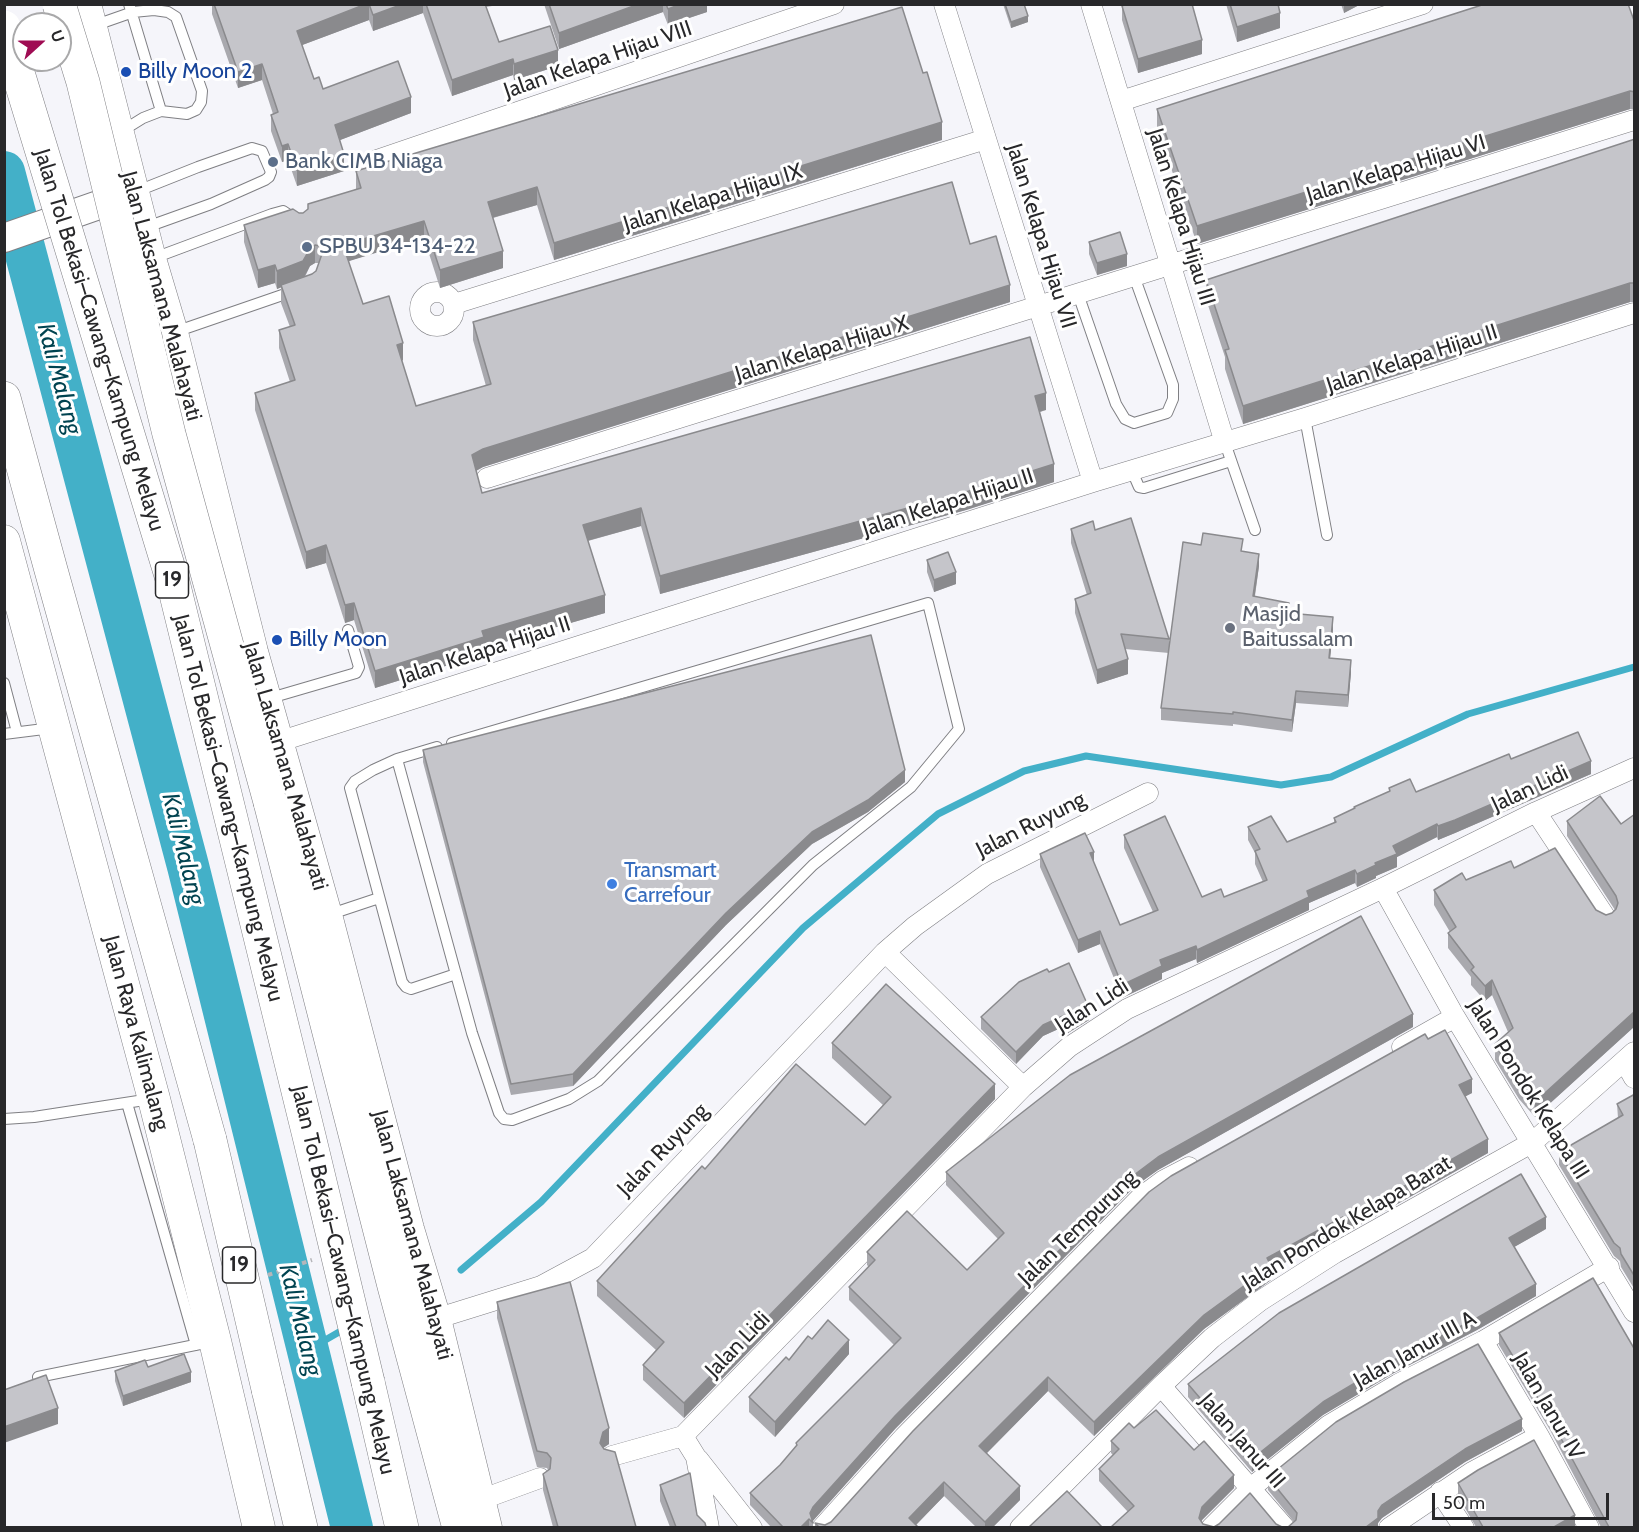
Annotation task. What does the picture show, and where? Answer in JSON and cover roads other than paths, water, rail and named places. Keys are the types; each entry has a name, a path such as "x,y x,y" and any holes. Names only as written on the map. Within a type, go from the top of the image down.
{"highway":[{"path":"59,4 83,82 169,435 270,802 394,1286 459,1527"},
{"name":"Jalan Tol Bekasi–Cawang–Kampung Melayu","path":"4,27 173,582 313,1152 402,1527"},
{"name":"19","path":"4,398 210,1140 301,1527"}],"main road":[{"name":"Jalan Laksamana Malahayati","path":"88,16 135,192 150,259 172,333 252,652 327,915 483,1514"},
{"name":"Jalan Raya Kalimalang","path":"4,541 56,727 141,1101 205,1343 259,1527"}],"street":[{"name":"Jalan Kelapa Hijau VIII","path":"377,160 834,4"},
{"name":"Jalan Kelapa Hijau VII","path":"944,4 1093,482"},
{"name":"Jalan Kelapa Hijau III","path":"1091,4 1228,452"},
{"path":"1121,101 1423,4"},
{"name":"Jalan Kelapa Hijau VI","path":"1171,264 1635,120"},
{"name":"Jalan Kelapa Hijau IX","path":"454,304 986,139"},
{"path":"4,238 135,192"},
{"name":"Jalan Kelapa Hijau X","path":"487,478 1171,264"},
{"name":"Jalan Kelapa Hijau II","path":"278,742 1093,482 1132,471 1228,452 1305,418 1635,313"},
{"name":"Jalan Lidi","path":"683,1436 1023,1087 1069,1047 1127,1009 1383,888 1536,812 1635,768"},
{"name":"Jalan Ruyung","path":"432,1313 541,1287 593,1258 885,952 915,926 987,874 1148,794"},
{"path":"1536,812 1606,918"},
{"name":"Jalan Pondok Kelapa III","path":"1383,888 1455,1017 1635,1312"},
{"path":"885,952 1023,1087"},
{"path":"1382,1058 1455,1017"},
{"name":"Jalan Pondok Kelapa Barat","path":"1020,1527 1161,1386 1212,1338 1260,1301 1335,1253 1533,1142 1631,1064"},
{"name":"Jalan Tempurung","path":"822,1527 904,1437 1141,1197 1164,1180 1206,1158"},
{"name":"Jalan Janur III A","path":"1211,1527 1252,1487 1329,1425 1398,1384 1482,1341 1608,1267"},
{"name":"Jalan Janur IV","path":"1482,1341 1539,1436 1589,1527"},
{"name":"Jalan Janur III","path":"1161,1386 1286,1527"},
{"path":"612,1456 683,1436 752,1527"},
{"path":"1389,1527 1472,1472 1539,1436"},
{"path":"696,1456 709,1527"},
{"path":"483,1514 540,1478"},
{"path":"1440,1492 1464,1527"}],"lane":[{"path":"88,16 131,8 168,12 176,17 202,91 201,102 196,110 187,114 161,111 143,118 119,133"},
{"path":"131,8 161,111"},
{"path":"135,192 252,148 262,151 271,172 265,180 211,204 144,228"},
{"path":"150,259 283,211 292,215 301,224"},
{"path":"1078,294 1116,404 1125,419 1134,423 1167,413 1173,399 1173,385 1134,276"},
{"path":"172,333 301,288"},
{"path":"1305,418 1327,535"},
{"path":"1228,452 1255,530"},
{"path":"397,759 456,974 472,1033 499,1113 504,1119 512,1120 569,1099 598,1082 813,865 911,787 953,738 959,729 958,722 928,603 397,759 362,775 350,788 402,982 411,989 456,974"},
{"path":"266,699 356,673 359,667 348,630"},
{"path":"4,683 17,732"},
{"path":"4,734 56,727"},
{"path":"327,915 379,898"},
{"path":"4,1119 34,1117 141,1101"},
{"path":"38,1377 205,1343"}],"waterway":[{"name":"Kali Malang","path":"4,172 188,866 352,1528"},
{"path":"461,1270 541,1202 803,928 938,814 1024,771 1086,756 1281,785 1331,777 1468,714 1634,667"},
{"path":"308,1350 346,1328"}],"place":[{"name":"Billy Moon 2","path":"126,72"},
{"name":"Bank CIMB Niaga","path":"273,162"},
{"name":"SPBU 34-134-22","path":"307,247"},
{"name":"Masjid Baitussalam","path":"1230,628"},
{"name":"Billy Moon","path":"277,640"},
{"name":"Transmart Carrefour","path":"612,884"}]}
